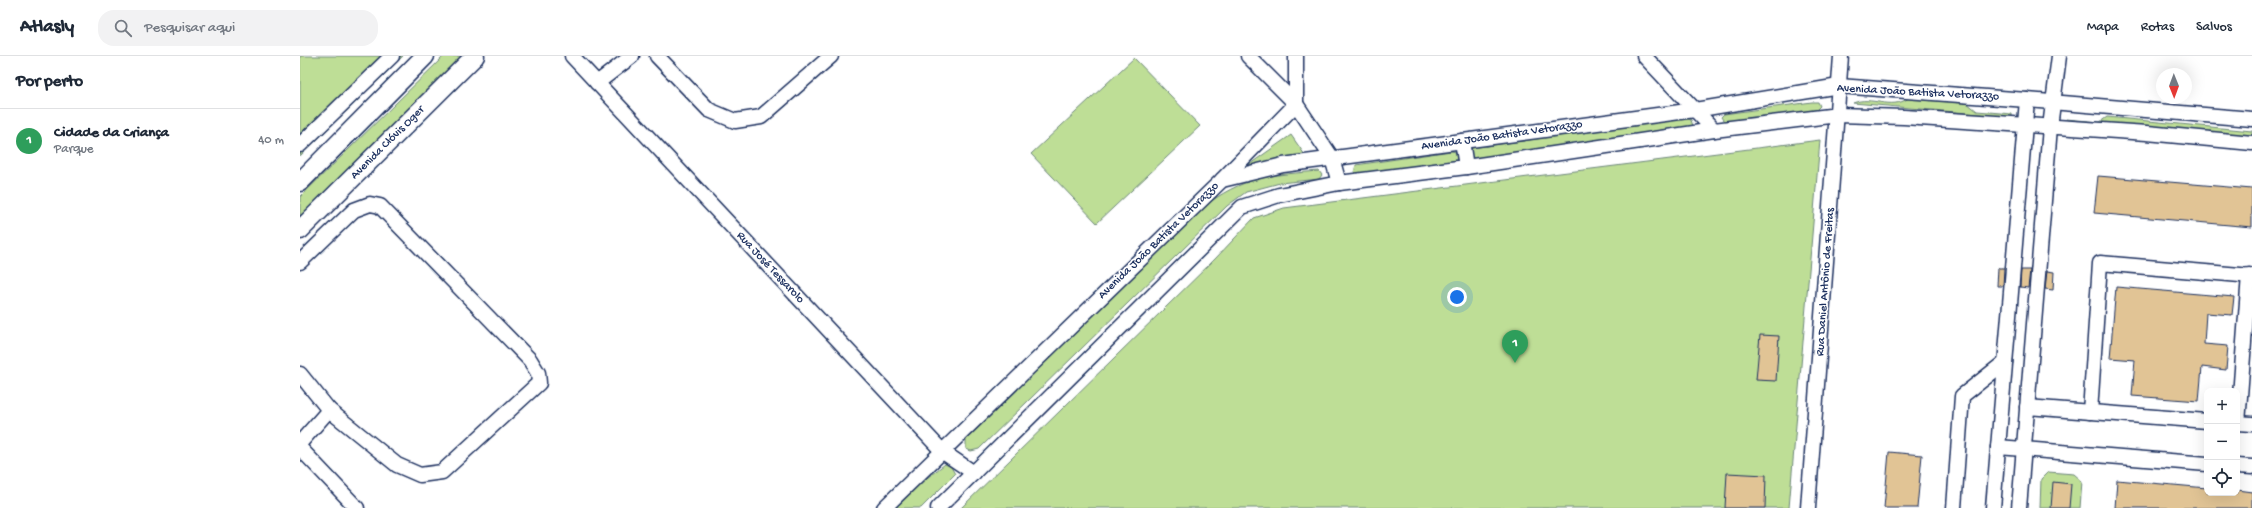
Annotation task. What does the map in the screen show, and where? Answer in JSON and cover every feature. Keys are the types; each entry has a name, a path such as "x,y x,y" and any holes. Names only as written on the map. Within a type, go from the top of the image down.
{"main road":[{"path":"300,182 425,56"},
{"name":"Avenida Clóvis Oger","path":"300,230 475,56"}],"street":[{"path":"300,145 392,56"},
{"name":"Rua José Tessarolo","path":"572,56 943,452 974,473"},
{"path":"598,83 632,56"},
{"path":"657,56 709,110 735,121 761,117 831,56"},
{"path":"1248,56 1296,104 1332,158 1339,183"},
{"path":"1222,180 1296,104 1296,56"},
{"path":"1644,56 1714,130"},
{"name":"Rua Daniel Antônio de Freitas","path":"1808,508 1838,115 1841,56"},
{"path":"2019,508 2050,127 2058,63 2070,56"},
{"name":"Avenida João Batista Vetorazzo","path":"884,508 1222,180 1283,165 1695,110 1839,86 2252,119"},
{"path":"1993,508 2027,100"},
{"name":"Avenida João Batista Vetorazzo","path":"938,508 1242,207 1279,195 1339,183 1466,167 1714,130 1838,115 1904,117 2147,133 2252,143"},
{"path":"1462,141 1466,167"},
{"path":"300,262 354,210 370,204 380,206 530,360 538,373 539,383 442,472 420,475 397,465 329,410 300,374"},
{"path":"2090,412 2100,263 2251,275 2242,423"},
{"path":"1954,508 1962,396 2005,362"},
{"path":"2027,407 2204,421"},
{"path":"300,442 329,410"},
{"path":"1998,447 2204,464"},
{"path":"300,448 357,508"},
{"path":"2240,466 2252,467"}],"green space":[{"path":"300,56 403,56 300,156"},
{"path":"444,56 467,56 300,219 300,197"},
{"path":"1134,58 1200,126 1097,223 1031,154"},
{"path":"1909,98 1967,103 1977,111 2012,114 2012,117 1853,103 1867,101 1895,103 1902,102"},
{"path":"1818,102 1820,106 1816,110 1725,123 1721,117 1724,114"},
{"path":"2107,117 2252,131 2252,140 2066,123 2066,119 2100,122"},
{"path":"1687,118 1691,120 1693,126 1476,159 1472,159 1470,151 1471,148"},
{"path":"1291,135 1307,158 1240,171"},
{"path":"1820,140 1789,508 961,508 1215,259 1254,218 1284,208"},
{"path":"1451,151 1456,152 1458,156 1455,161 1358,175 1354,172 1356,165"},
{"path":"1319,171 1322,175 1319,179 1280,183 1246,192 1227,206 979,449 971,451 966,449 966,439 1210,202 1237,186 1250,181 1275,175"},
{"path":"945,464 951,467 955,474 921,508 895,508 923,481"},
{"path":"2048,472 2074,474 2082,481 2080,508 2040,508 2041,479"}],"building":[{"path":"2098,176 2252,189 2252,227 2094,213"},
{"path":"1998,268 2004,268 2003,286 1997,286"},
{"path":"2021,270 2030,270 2028,288 2020,287"},
{"path":"2047,271 2054,272 2053,290 2045,289"},
{"path":"2116,287 2234,297 2232,315 2206,313 2204,344 2228,346 2226,370 2202,367 2199,401 2132,396 2135,360 2110,358"},
{"path":"1760,335 1779,336 1776,381 1756,380"},
{"path":"1889,452 1922,455 1917,508 1884,508"},
{"path":"1727,473 1766,475 1765,508 1725,508"},
{"path":"2117,480 2204,488 2204,496 2240,496 2240,490 2252,492 2252,508 2115,508"},
{"path":"2053,482 2071,484 2069,508 2051,508"}],"place":[{"name":"Cidade da Criança","path":"1515,363"}]}
